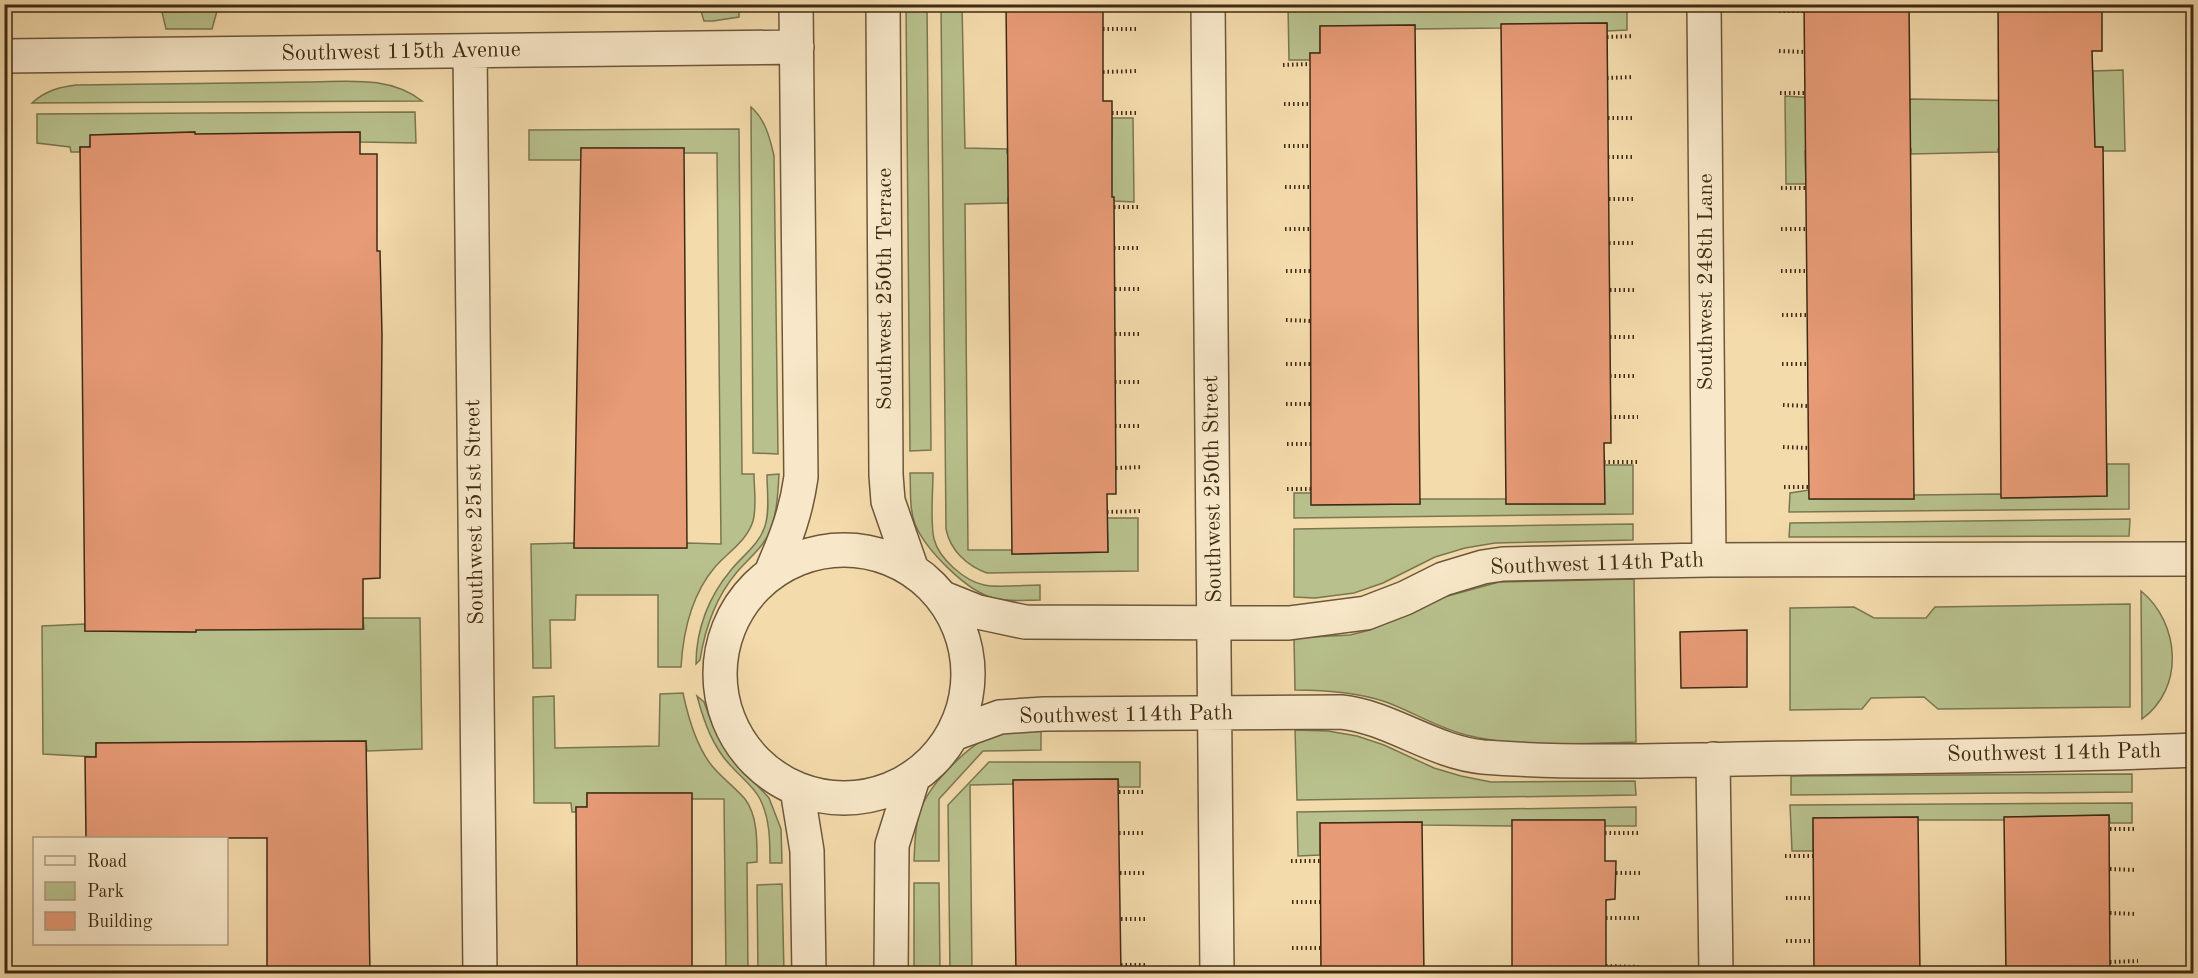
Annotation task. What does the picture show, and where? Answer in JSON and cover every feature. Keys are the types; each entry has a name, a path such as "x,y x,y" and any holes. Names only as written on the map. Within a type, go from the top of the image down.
{"street":[{"path":"772,568 794,558 817,552 849,549 875,554 912,570 943,598 957,622 965,648 968,676 964,706 953,734 935,759 913,778 885,792 856,798 826,798 797,789 770,774 748,754 732,726 722,696 721,665 727,634 741,605 772,568 789,533 797,507 801,477 796,4"},
{"name":"Southwest 250th Terrace","path":"883,4 886,475 888,501 912,570"},
{"name":"Southwest 250th Street","path":"1208,4 1217,974"},
{"name":"Southwest 248th Lane","path":"1704,4 1708,560"},
{"name":"Southwest 115th Avenue","path":"4,56 797,47"},
{"name":"Southwest 251st Street","path":"470,51 480,974"},
{"name":"Southwest 114th Path","path":"943,598 978,612 1025,622 1289,623 1366,613 1405,598 1443,579 1483,567 1503,564 1708,560 2193,559"},
{"name":"Southwest 114th Path","path":"953,734 1000,717 1044,714 1349,713 1363,716 1440,747 1482,756 1553,760 2193,750"},
{"path":"1713,759 1716,974"},
{"path":"891,974 892,846 913,778"},
{"path":"797,789 807,851 809,974"}],"path":[{"path":"1779,11 1804,11"},
{"path":"1103,29 1138,29"},
{"path":"1607,37 1634,36"},
{"path":"1779,51 1805,52"},
{"path":"1283,65 1310,64"},
{"path":"1103,72 1138,71"},
{"path":"1607,78 1634,77"},
{"path":"1780,93 1806,93"},
{"path":"1284,104 1310,104"},
{"path":"1112,113 1139,113"},
{"path":"1608,118 1635,118"},
{"path":"1284,146 1310,146"},
{"path":"1608,157 1635,157"},
{"path":"1285,188 1311,188"},
{"path":"1781,188 1806,188"},
{"path":"1609,199 1636,198"},
{"path":"1114,207 1140,207"},
{"path":"1285,229 1311,229"},
{"path":"1781,229 1806,229"},
{"path":"1609,243 1636,243"},
{"path":"1114,249 1140,249"},
{"path":"1286,271 1311,271"},
{"path":"1781,271 1807,271"},
{"path":"1114,289 1140,289"},
{"path":"1610,290 1636,290"},
{"path":"1782,315 1807,315"},
{"path":"1286,320 1311,321"},
{"path":"1114,334 1141,334"},
{"path":"1610,338 1637,337"},
{"path":"1286,364 1311,364"},
{"path":"1782,364 1807,364"},
{"path":"1610,376 1637,376"},
{"path":"1115,382 1141,382"},
{"path":"1286,404 1311,404"},
{"path":"1783,405 1808,406"},
{"path":"1610,417 1638,417"},
{"path":"1115,426 1142,426"},
{"path":"1287,444 1311,444"},
{"path":"1783,447 1809,448"},
{"path":"1604,462 1639,462"},
{"path":"1116,468 1143,467"},
{"path":"1784,488 1809,487"},
{"path":"1287,489 1311,489"},
{"path":"1107,512 1143,511"},
{"path":"1119,792 1144,792"},
{"path":"2110,829 2136,829"},
{"path":"1119,833 1145,833"},
{"path":"1605,833 1640,833"},
{"path":"1785,856 1813,856"},
{"path":"1291,861 1320,861"},
{"path":"2110,869 2137,870"},
{"path":"1120,873 1146,873"},
{"path":"1616,873 1640,873"},
{"path":"1786,898 1814,898"},
{"path":"1292,902 1320,902"},
{"path":"2110,913 2137,914"},
{"path":"1606,918 1641,918"},
{"path":"1121,919 1146,919"},
{"path":"1786,941 1814,941"},
{"path":"1292,948 1320,948"},
{"path":"2110,962 2138,961"},
{"path":"1121,965 1147,965"},
{"path":"1606,966 1642,967"}],"green space":[{"path":"906,5 927,5 931,450 910,451"},
{"path":"941,5 962,5 965,148 1007,149 1007,153 1090,152 1090,139 1112,139 1112,118 1133,118 1134,202 1114,201 1113,197 1008,198 1008,203 965,204 968,550 1012,550 1012,554 1108,552 1107,518 1138,518 1138,571 987,573 966,562 955,550 948,537 946,529"},
{"path":"1288,5 1627,5 1627,30 1607,31 1607,23 1502,24 1501,28 1415,29 1415,25 1320,26 1320,53 1310,53 1310,60 1289,60"},
{"path":"739,7 739,17 713,21 704,21 700,8"},
{"path":"217,11 212,29 166,29 162,12"},
{"path":"2123,70 2125,151 2103,151 2103,147 1998,149 1998,152 1911,154 1911,149 1805,151 1806,184 1786,184 1785,96 1910,104 1910,99 2093,102 2093,71"},
{"path":"352,81 395,87 422,101 32,103 52,90 76,85"},
{"path":"751,107 763,123 774,156 778,454 753,453"},
{"path":"415,112 416,143 360,142 360,132 265,133 195,137 194,132 91,135 90,147 80,147 80,152 71,152 70,147 37,143 37,114"},
{"path":"739,129 742,474 754,474 753,521 746,535 715,567 700,589 690,614 681,667 658,667 658,595 576,595 575,620 550,620 551,668 533,668 531,544 574,543 574,548 686,548 687,543 721,544 717,153 684,153 684,148 581,148 581,160 529,160 529,130"},
{"path":"2107,464 2129,464 2129,509 1789,512 1790,493 1809,490 1810,499 1914,499 1914,495 2001,494 2002,498 2107,496"},
{"path":"1604,465 1633,465 1633,514 1294,518 1294,493 1311,493 1312,505 1420,504 1420,499 1506,499 1506,504 1604,504"},
{"path":"910,473 933,473 934,539 941,554 954,568 969,579 984,585 1040,585 1040,600 994,598 972,587 948,568 928,545 915,524 911,505"},
{"path":"779,474 776,509 771,529 760,547 737,572 723,592 712,614 700,660 696,664 698,638 710,602 723,580 762,533 767,514 767,475"},
{"path":"2130,519 2129,536 1789,537 1790,523"},
{"path":"1633,524 1633,540 1495,543 1465,548 1435,557 1383,583 1354,593 1315,598 1294,597 1294,529"},
{"path":"1634,579 1636,742 1529,744 1487,739 1445,728 1396,706 1364,696 1318,690 1295,690 1294,638 1350,635 1370,630 1444,597 1499,582"},
{"path":"2141,591 2154,604 2164,620 2170,637 2172,655 2171,673 2165,690 2156,706 2142,719"},
{"path":"2130,604 2130,707 1938,709 1924,697 1871,698 1862,709 1790,710 1790,608 1854,607 1874,618 1926,618 1935,607"},
{"path":"363,618 420,618 422,749 367,751 366,741 96,743 96,757 43,754 42,626 85,624 85,631 196,632 196,627 364,629"},
{"path":"683,693 693,729 704,754 717,772 745,799 755,821 757,862 747,863 748,973 726,973 724,799 692,799 691,793 587,793 587,807 576,807 576,812 572,812 571,803 534,803 533,697 554,696 555,748 659,746 660,694"},
{"path":"697,696 704,702 713,726 729,755 769,798 781,829 782,863 770,863 768,822 760,799 751,786 725,760 714,743"},
{"path":"1295,730 1328,731 1357,736 1384,745 1434,768 1491,782 1635,781 1636,795 1297,800"},
{"path":"1041,731 1041,750 983,751 939,799 939,861 914,861 917,826 922,806 934,786 953,764 974,746 994,735"},
{"path":"989,762 1140,762 1140,787 1119,787 1118,779 1014,780 1013,784 970,785 972,973 950,973 948,805"},
{"path":"2132,774 2132,792 1791,795 1791,776"},
{"path":"2132,803 2132,823 2110,823 2109,815 2005,817 2004,820 1918,820 1918,817 1813,818 1813,851 1792,851 1790,805"},
{"path":"1636,807 1636,826 1605,826 1604,820 1512,820 1512,826 1422,825 1422,822 1320,823 1320,855 1298,856 1297,812"},
{"path":"914,883 939,883 940,973 914,973"},
{"path":"782,884 784,973 758,973 757,885"}],"building":[{"path":"1006,4 1103,4 1103,101 1112,101 1112,197 1114,197 1116,494 1107,494 1108,552 1012,554"},
{"path":"1804,4 1909,4 1914,499 1809,499"},
{"path":"1998,4 2102,4 2102,51 2092,51 2095,147 2103,147 2107,496 2001,498"},
{"path":"1607,23 1611,443 1604,443 1605,504 1506,504 1501,24"},
{"path":"1415,25 1420,504 1311,505 1310,53 1320,53 1320,26"},
{"path":"195,132 195,134 360,132 360,154 377,154 377,251 380,251 382,334 380,578 363,579 363,629 85,631 80,147 90,147 90,135"},
{"path":"581,148 684,148 687,548 574,548"},
{"path":"1747,630 1747,687 1681,688 1680,632"},
{"path":"366,741 370,974 267,974 267,838 86,837 85,757 96,757 96,743"},
{"path":"1118,779 1121,974 1016,974 1013,780"},
{"path":"587,793 692,793 692,974 577,974 576,807 587,807"},
{"path":"2109,815 2110,974 2006,974 2004,817"},
{"path":"1918,817 1920,974 1814,974 1813,818"},
{"path":"1512,820 1605,820 1605,861 1616,861 1615,899 1606,900 1606,974 1512,974"},
{"path":"1422,822 1424,974 1321,974 1320,823"}]}
